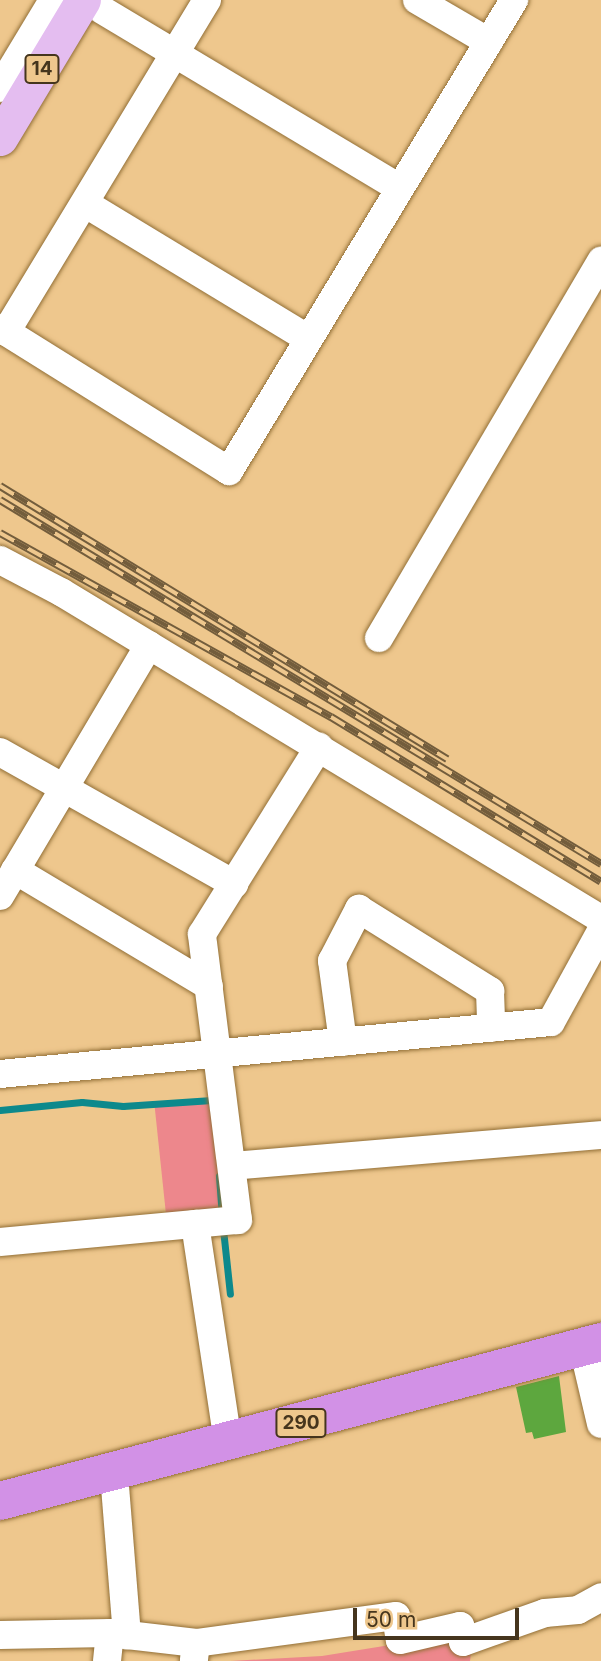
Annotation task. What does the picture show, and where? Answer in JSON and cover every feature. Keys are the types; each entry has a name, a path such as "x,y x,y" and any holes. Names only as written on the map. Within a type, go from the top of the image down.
{"highway":[{"name":"290","path":"0,1501 114,1474 592,1345"}],"main road":[{"name":"14","path":"0,138 93,5"}],"street":[{"path":"0,88 53,0"},
{"path":"207,0 86,204 3,330 229,471 307,338 514,0"},
{"path":"417,0 489,42"},
{"path":"93,5 399,188"},
{"path":"86,204 307,338"},
{"path":"379,638 592,296 601,261"},
{"path":"0,561 149,645 601,919"},
{"path":"0,895 149,645"},
{"path":"0,1242 238,1220 202,934 319,747"},
{"path":"0,752 234,884"},
{"path":"15,870 209,986"},
{"path":"343,1042 332,961 359,909 490,991 491,1028"},
{"path":"0,1074 551,1022 594,960 601,931"},
{"path":"232,1166 601,1135"},
{"path":"195,1224 228,1443"},
{"path":"592,1345 601,1424"},
{"path":"107,1661 119,1634 114,1474"},
{"path":"0,1635 119,1634 195,1652 396,1616 400,1640 460,1626 463,1642 545,1613 578,1610 601,1597"}],"shaded area":[{"path":"216,1097 228,1212 166,1219 154,1103"},
{"path":"452,1635 471,1654 470,1661 230,1661 322,1656"}],"building":[{"path":"559,1376 566,1432 534,1439 532,1432 526,1433 516,1387"}],"waterway":[{"path":"0,1110 82,1102 123,1106 212,1100 212,1105"},
{"path":"219,1176 222,1217"},
{"path":"223,1229 230,1294"}],"railway":[{"path":"0,486 447,759"},
{"path":"0,500 601,864"},
{"path":"0,533 331,717 601,882"}]}
